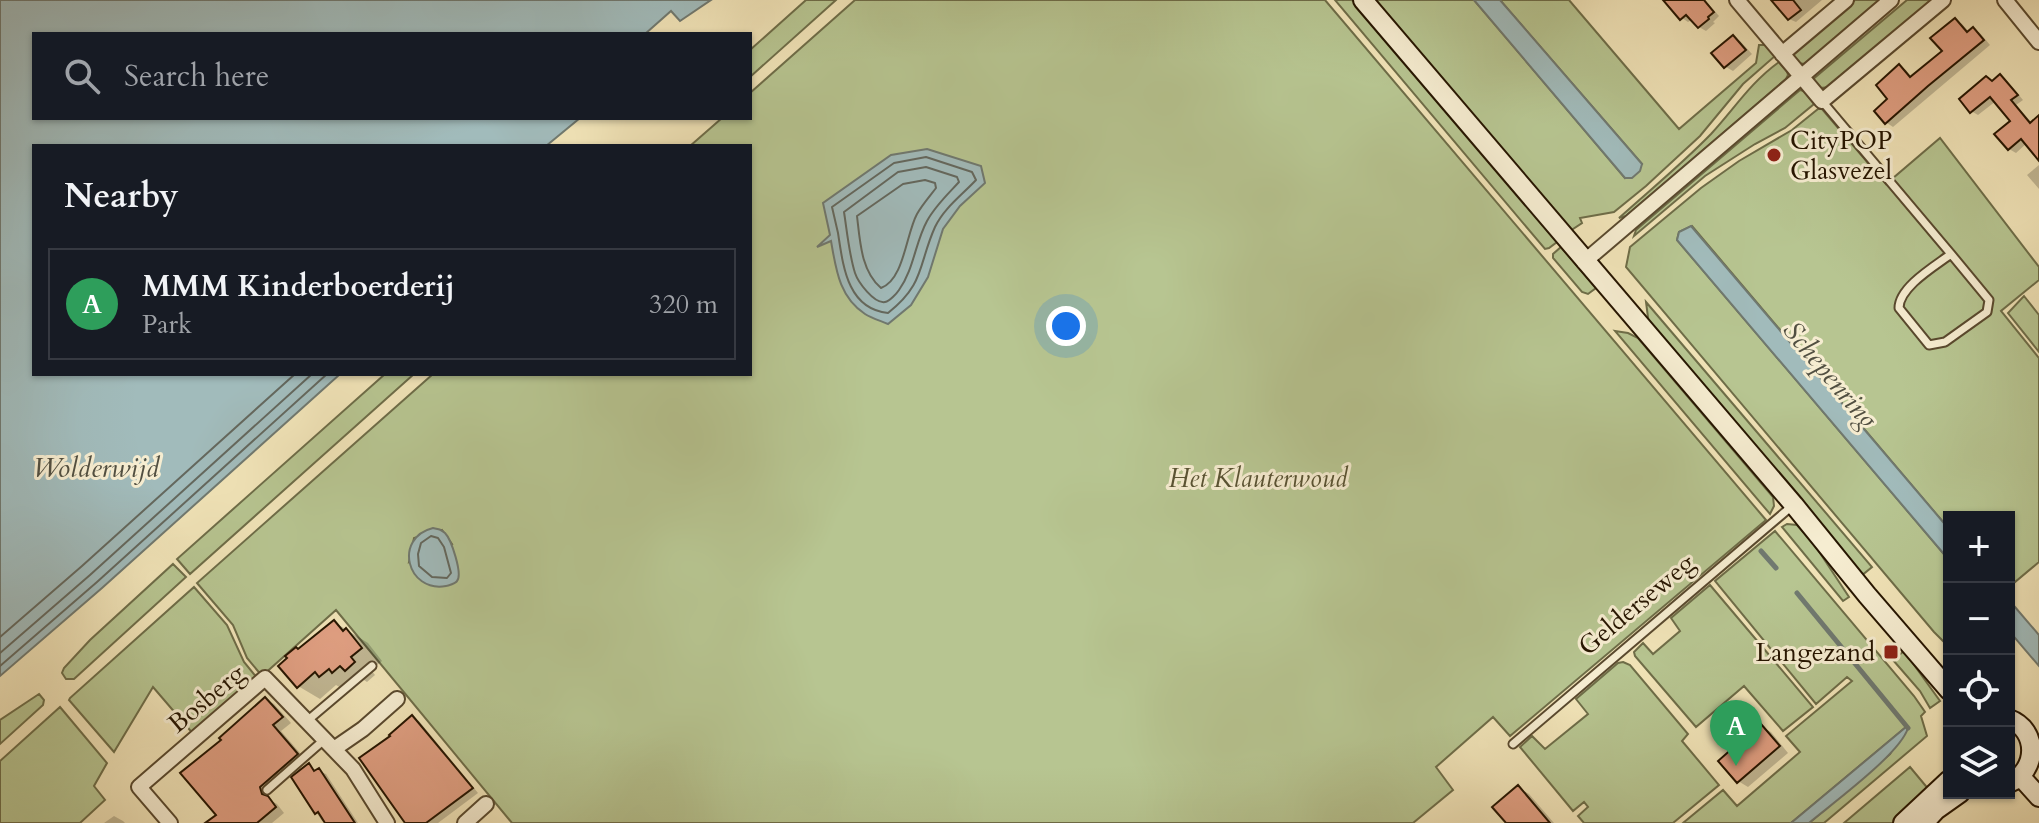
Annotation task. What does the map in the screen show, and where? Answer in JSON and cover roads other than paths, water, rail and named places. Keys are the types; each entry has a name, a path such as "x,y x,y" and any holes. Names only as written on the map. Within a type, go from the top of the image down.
{"street":[{"path":"1363,0 1943,683"},
{"path":"1737,0 1822,101 1943,0"},
{"path":"1782,54 1846,0"},
{"path":"1584,262 1891,0"},
{"path":"2005,0 2039,42"},
{"name":"Bosberg","path":"170,823 139,787 265,678 353,769 387,823"},
{"path":"329,744 363,729 397,699"},
{"path":"2015,721 2025,729 2031,741 2032,754 2029,766 2015,780 2039,797"},
{"path":"1903,823 1943,786"},
{"path":"1924,823 1952,799"},
{"path":"465,823 486,804"}],"lane":[{"path":"1822,101 1951,254 1989,300 1987,312 1945,342 1929,345 1899,308 1899,301 1908,287 1951,254"},
{"name":"Gelderseweg","path":"1513,744 1794,505"},
{"path":"307,721 372,666"},
{"path":"267,790 329,744"}],"water":[{"name":"Wolderwijd","path":"0,0 711,0 680,21 671,11 647,32 32,32 32,120 578,120 548,144 32,144 32,376 338,376 0,676"},
{"path":"1474,0 1500,0 1642,164 1640,171 1632,178 1625,178"},
{"path":"927,149 981,166 985,183 960,206 943,229 928,277 911,305 888,324 865,314 849,299 840,282 831,241 817,247 830,235 823,203 891,155"},
{"path":"1691,226 1943,522 1943,553 1677,240 1679,232"},
{"path":"433,528 447,536 457,564 457,581 447,586 433,586 422,581 410,563 409,553 413,542 420,534"},
{"path":"2015,607 2039,635 2039,666 2015,638"},
{"path":"1906,727 1893,751 1849,791 1809,823 1791,823"}],"waterway":[{"path":"1761,551 1776,568"},
{"path":"1797,593 1908,728"}],"place":[{"name":"CityPOP Glasvezel","path":"1774,155"},
{"name":"Langezand","path":"1891,652"},
{"name":"MMM Kinderboerderij","path":"1736,766"}],"water label":[{"name":"Schepenring","path":"1831,374"}],"park label":[{"name":"Het Klauterwoud","path":"1258,478"}]}
